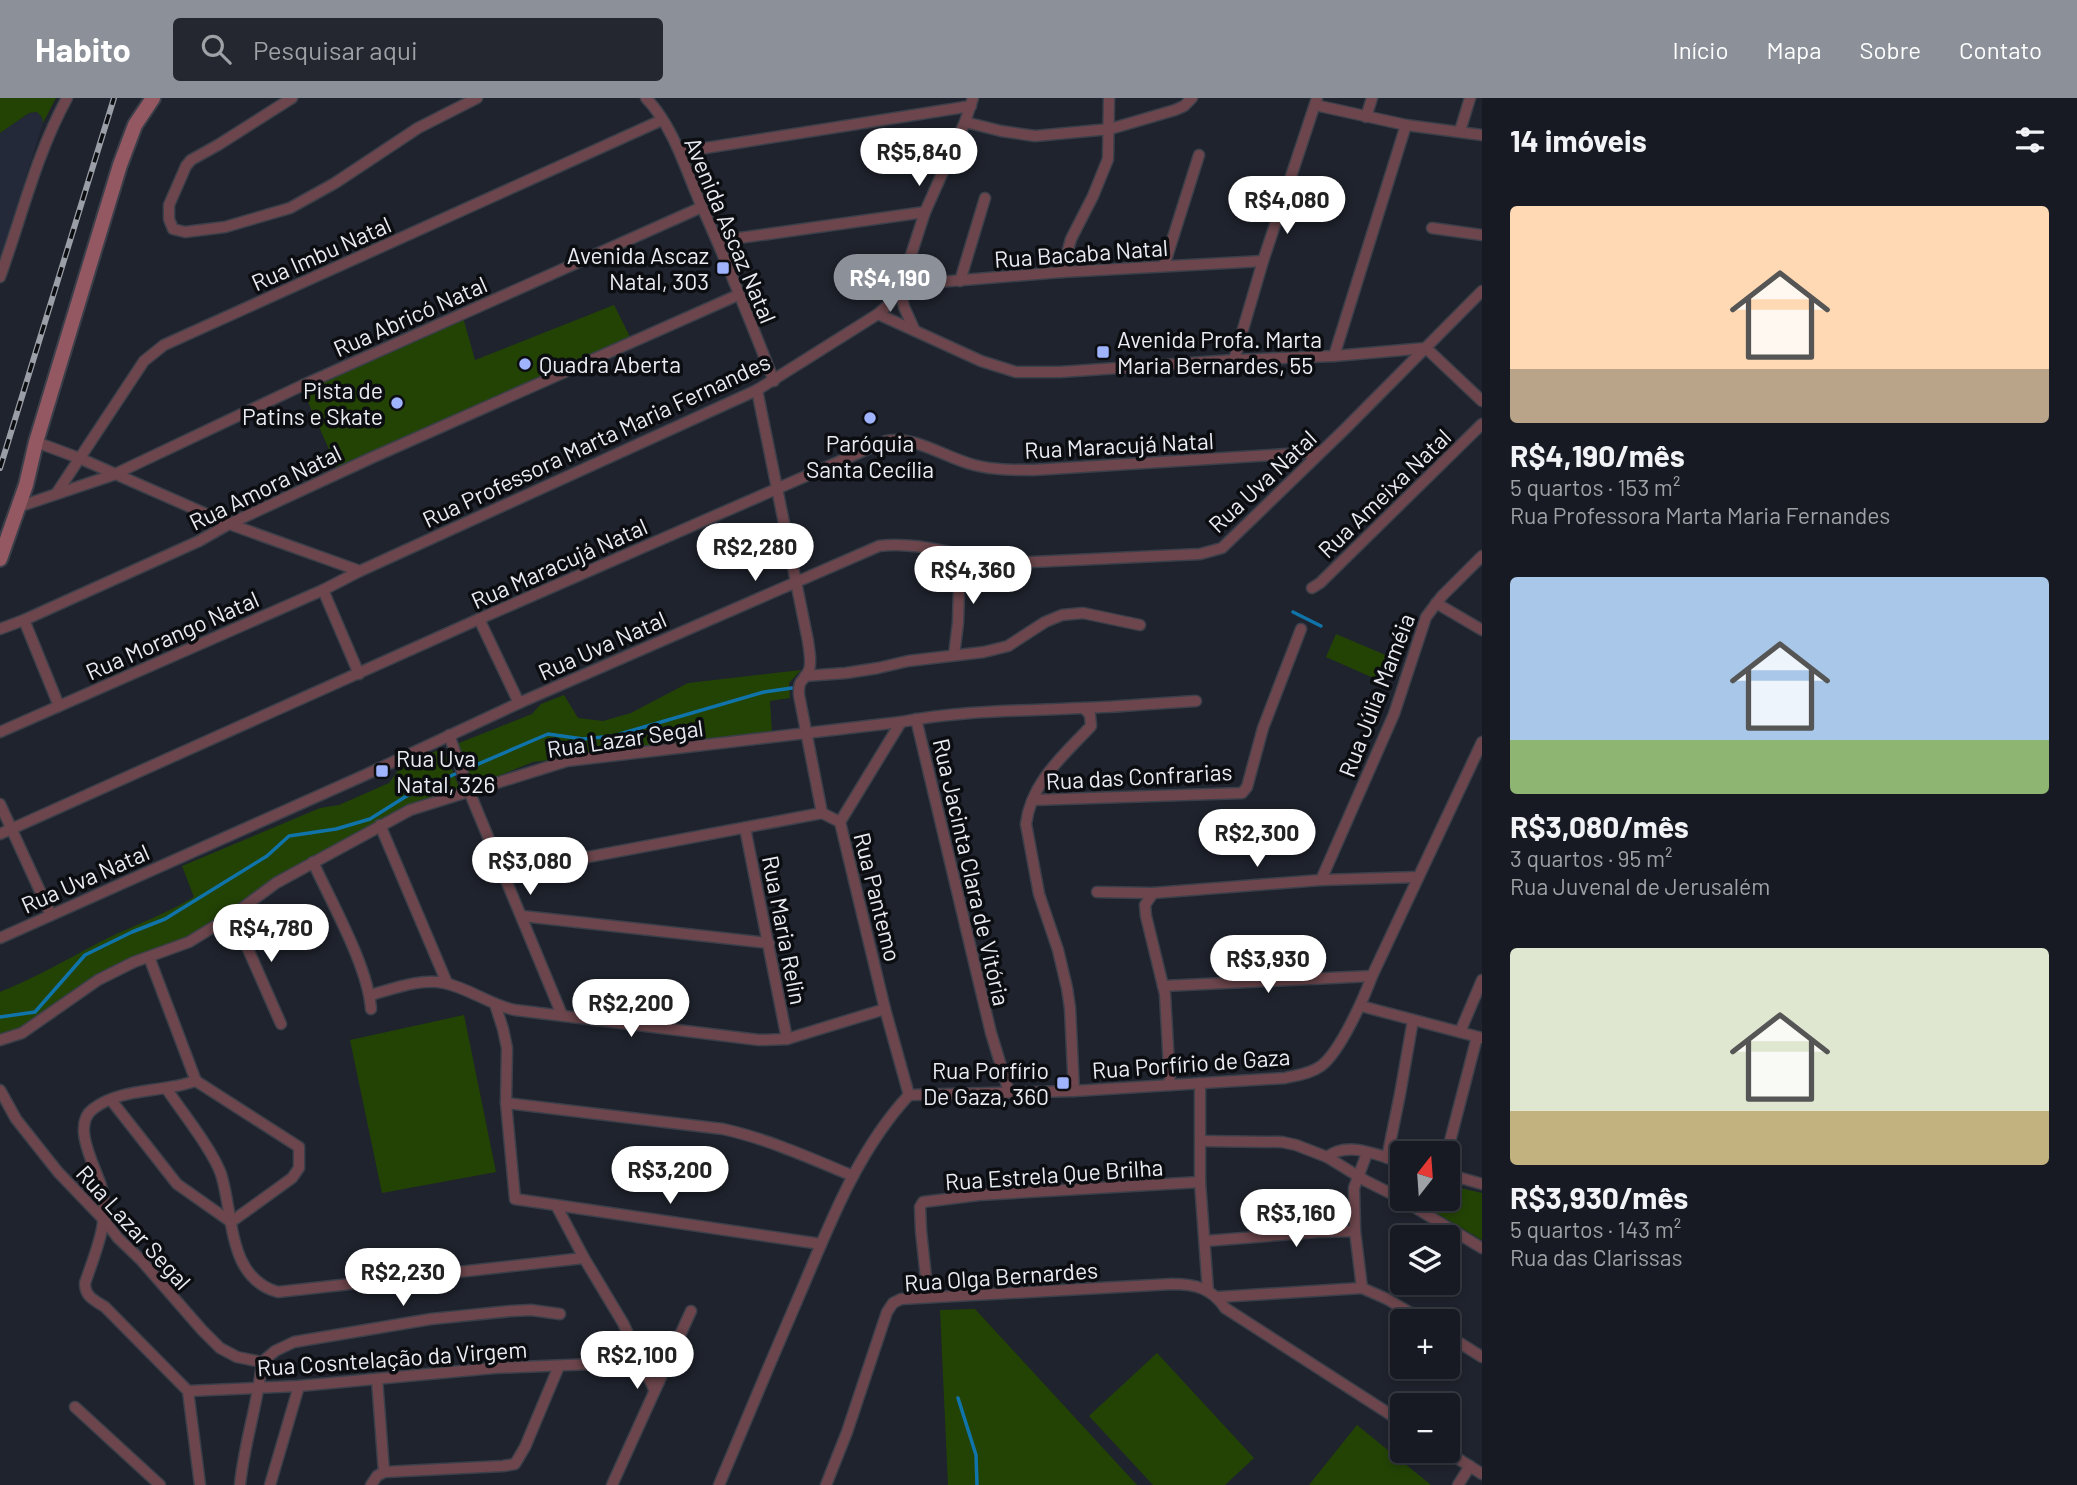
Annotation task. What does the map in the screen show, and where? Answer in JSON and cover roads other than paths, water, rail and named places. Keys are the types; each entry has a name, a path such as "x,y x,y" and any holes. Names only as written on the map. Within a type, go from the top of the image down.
{"street":[{"path":"0,277 42,149 67,98"},
{"path":"0,559 26,485 36,442 120,165 135,125 153,98"},
{"path":"292,98 191,160 169,205 169,219 173,229 185,232 225,227 290,208 335,183 418,128 477,98"},
{"name":"Avenida Ascaz Natal","path":"646,98 680,152 774,381"},
{"path":"1062,272 1071,239 1108,159 1109,98"},
{"path":"965,122 1001,131 1035,135 1110,129 1175,110 1192,98"},
{"path":"1366,117 1372,98"},
{"path":"1460,131 1470,98"},
{"path":"680,152 972,102 925,212 901,287 904,307 914,329"},
{"path":"1234,359 1262,261 1316,102 1366,117 1406,125 1482,135"},
{"name":"Rua Imbu Natal","path":"56,494 145,360 163,345 662,120"},
{"path":"1334,356 1406,125"},
{"path":"1164,267 1199,155"},
{"path":"960,281 985,198"},
{"name":"Rua Abricó Natal","path":"18,507 113,474 301,386 702,207"},
{"path":"718,241 925,212"},
{"path":"1432,228 1482,235"},
{"name":"Rua Bacaba Natal","path":"901,287 1062,272 1262,261"},
{"name":"Rua Professora Marta Maria Fernandes","path":"359,571 757,390 878,314 901,287"},
{"name":"Rua Uva Natal","path":"0,937 450,737 519,703 879,546 904,545 1010,563 1200,554 1226,546 1482,291"},
{"name":"Rua Amora Natal","path":"0,629 199,541 229,524 369,459 738,295"},
{"path":"878,314 981,361 1016,372 1060,372 1234,359 1334,356 1426,348 1482,401"},
{"path":"757,390 810,662 809,670 799,685 799,695 822,813"},
{"name":"Rua Ameixa Natal","path":"1312,588 1482,424"},
{"name":"Rua Maracujá Natal","path":"5,832 479,619 867,448 895,439 973,464 1002,470 1320,452"},
{"path":"36,442 229,524 359,571"},
{"path":"954,655 960,555"},
{"name":"Rua Júlia Maméia","path":"1321,880 1394,714 1426,617 1436,603 1482,556"},
{"name":"Rua Morango Natal","path":"0,732 323,590 359,571"},
{"path":"323,590 359,674"},
{"path":"1436,603 1482,630"},
{"path":"806,676 984,652 1008,646 1045,622 1062,615 1083,613 1140,625"},
{"path":"479,619 519,703"},
{"path":"24,620 59,706"},
{"name":"Rua das Confrarias","path":"1033,800 1242,793 1247,787 1263,727 1301,629"},
{"name":"Rua Lazar Segal","path":"0,1040 22,1033 98,980 190,942 276,883 380,824 467,787 567,761 952,714 1196,701"},
{"path":"1074,1091 1067,988 1058,950 1039,894 1026,829 1027,814 1041,782 1048,771 1091,726 1090,715 1084,708"},
{"name":"Rua Jacinta Clara de Vitória","path":"916,719 991,1033 1009,1092"},
{"name":"Rua Pantemo","path":"901,722 840,822 885,1009 909,1095"},
{"path":"450,737 467,787 562,1015"},
{"name":"Rua Porfírio de Gaza","path":"909,1095 1074,1091 1285,1078 1309,1073 1329,1059 1361,1006 1372,976 1482,742"},
{"path":"0,804 5,832 51,915"},
{"path":"503,873 822,813 840,822"},
{"path":"380,824 447,984"},
{"name":"Rua Maria Relin","path":"745,828 787,1039"},
{"path":"313,862 357,959 370,995 371,1009"},
{"path":"1097,892 1153,892 1321,880 1418,877"},
{"path":"1390,879 1402,888 1406,904"},
{"path":"1153,892 1145,905 1165,994 1170,1085"},
{"path":"233,915 281,1024"},
{"path":"522,916 769,943"},
{"path":"149,957 196,1081 299,1147 299,1168 292,1178 231,1222"},
{"path":"1163,986 1372,976"},
{"path":"1460,1032 1482,980"},
{"path":"370,995 431,982 447,984 495,1004 530,1013 759,1040 787,1039 885,1009"},
{"path":"495,1004 507,1048 506,1103 515,1199 821,1244"},
{"path":"1361,1006 1480,1037 1450,1141"},
{"path":"1387,1158 1413,1020"},
{"path":"196,1081 143,1090 111,1100 91,1109 87,1116 85,1127 88,1153 104,1196 105,1221 85,1283 85,1292 104,1307 188,1391 200,1485"},
{"path":"1200,1083 1200,1182 1208,1290"},
{"path":"166,1088 214,1158 221,1174 238,1254 246,1270 258,1284 278,1292 584,1258"},
{"name":"Rua Lazar Segal","path":"0,1090 16,1119 58,1172 220,1348 237,1357 262,1362"},
{"path":"719,1485 821,1244 853,1176 888,1117 909,1095"},
{"path":"111,1100 177,1184 231,1222"},
{"path":"506,1103 723,1129 781,1146 853,1176"},
{"path":"1200,1141 1282,1142 1296,1145 1327,1157 1430,1215 1482,1248"},
{"path":"1327,1157 1346,1149 1390,1159"},
{"path":"1362,1288 1355,1231 1354,1188 1367,1153"},
{"path":"1460,1178 1482,1184"},
{"name":"Rua Estrela Que Brilha","path":"928,1297 919,1207 923,1202 1200,1182"},
{"path":"556,1205 623,1323 654,1389"},
{"path":"1205,1241 1355,1231"},
{"name":"Rua Olga Bernardes","path":"826,1485 848,1432 887,1312 901,1299 1185,1284 1208,1290 1218,1297 1225,1308 1390,1414"},
{"path":"1218,1297 1362,1288 1404,1309"},
{"path":"240,1485 252,1414 260,1387 262,1362 275,1351 294,1342 431,1319 521,1310 560,1314"},
{"path":"612,1485 691,1311"},
{"path":"1460,1343 1482,1357"},
{"name":"Rua Cosntelação da Virgem","path":"188,1391 299,1385 494,1368 641,1362"},
{"path":"371,1485 377,1476 384,1472 515,1464 526,1447 559,1366"},
{"path":"377,1379 384,1472"},
{"path":"270,1485 299,1385"},
{"path":"75,1407 160,1485"},
{"path":"1460,1460 1482,1474"},
{"path":"1458,1485 1470,1466"}],"waterway":[{"path":"1293,612 1321,626"},
{"path":"462,771 548,734 583,739 613,736 764,692 792,688"},
{"path":"0,1017 35,1012 85,955 165,919 267,856 289,836 336,829 370,819 405,797 455,774"},
{"path":"958,1398 976,1455 977,1485"}],"railway":[{"path":"0,468 114,98"}],"place":[{"name":"Avenida Ascaz Natal, 303","path":"723,268"},
{"name":"Avenida Profa. Marta Maria Bernardes, 55","path":"1103,352"},
{"name":"Quadra Aberta","path":"525,364"},
{"name":"Pista de Patins e Skate","path":"397,403"},
{"name":"Paróquia Santa Cecília","path":"870,418"},
{"name":"Rua Uva Natal, 326","path":"382,771"},
{"name":"Rua Porfírio De Gaza, 360","path":"1063,1083"}]}
